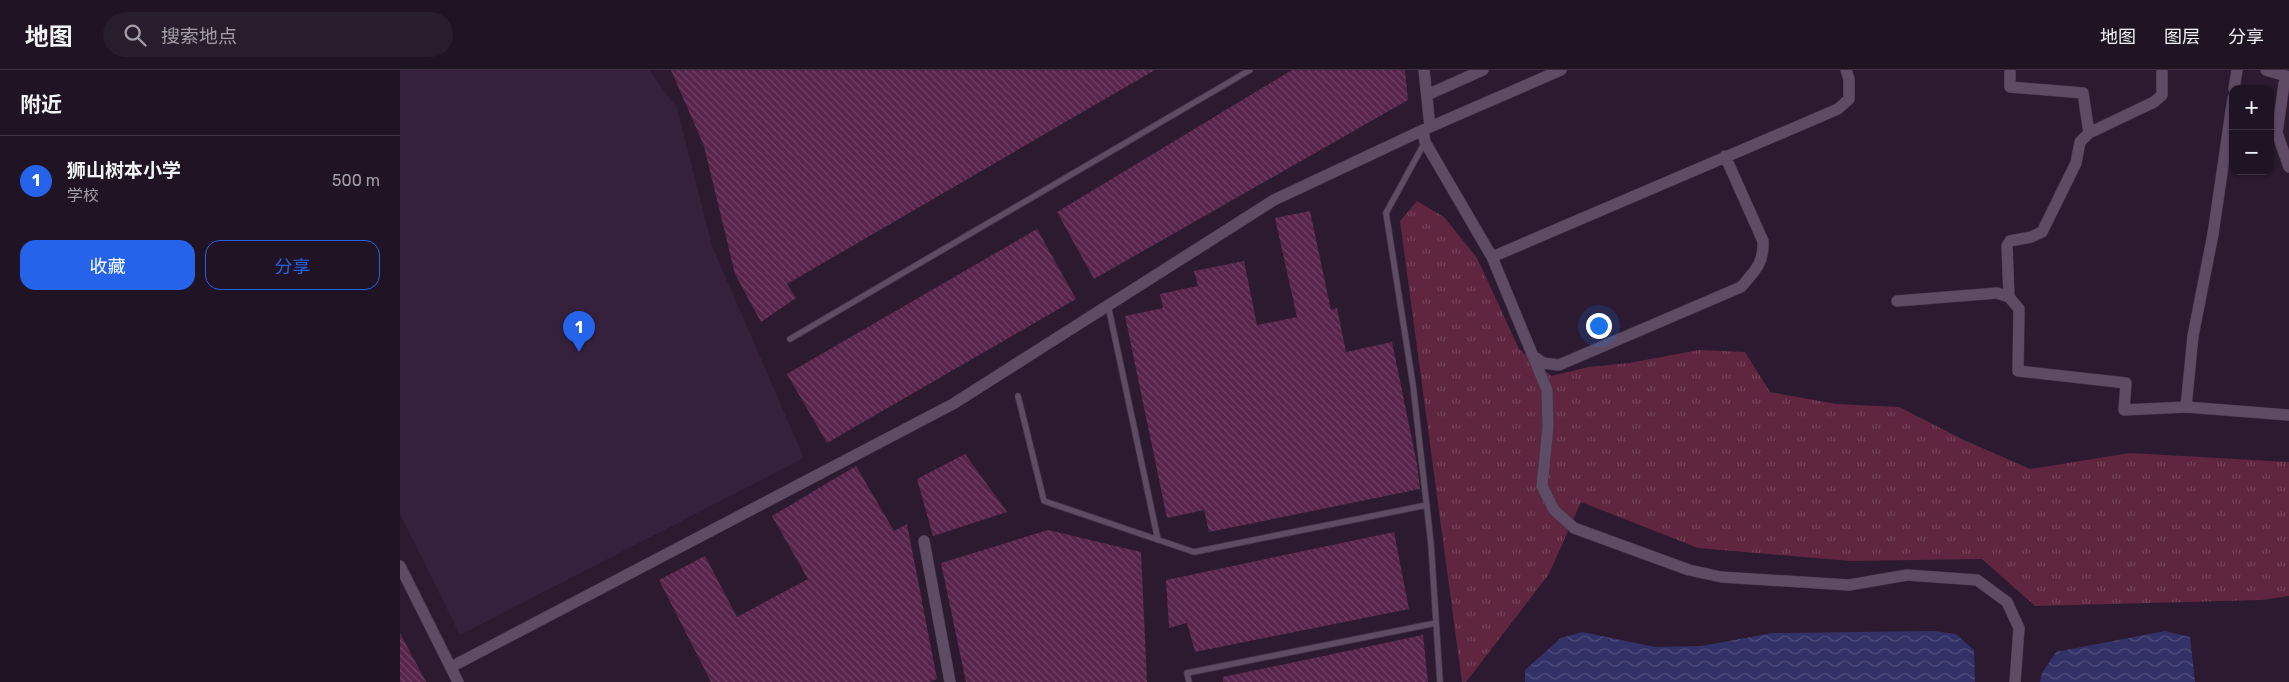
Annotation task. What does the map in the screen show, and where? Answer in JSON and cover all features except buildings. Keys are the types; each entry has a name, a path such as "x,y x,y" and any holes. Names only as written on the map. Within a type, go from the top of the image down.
{"street":[{"path":"1424,70 1427,95 1425,142 1492,257 1536,358 1547,390 1548,426 1542,486 1554,510 1574,528 1689,570 1721,577 1849,585 1907,575 1977,580 2007,602 2019,628 2015,682"},
{"path":"1427,95 1483,70"},
{"path":"451,667 954,404 1274,200 1427,128 1561,70"},
{"path":"1492,257 1838,109 1849,99 1846,70"},
{"path":"2010,70 2010,87 2083,93 2089,134"},
{"path":"2162,70 2162,95 2154,102 2089,134 2080,142 2076,163 2042,232 2031,237 2010,241 2007,246 2010,297 2019,309 2018,371 2126,383 2124,410 2186,407 2289,415"},
{"path":"2235,85 2237,70"},
{"path":"2266,70 2287,77 2277,133 2289,167"},
{"path":"2186,407 2192,336 2213,234 2229,125"},
{"path":"1536,358 1543,363 1559,365 1741,287 1757,269 1764,254 1763,241 1725,156"},
{"path":"1897,301 1997,293 2010,297"},
{"path":"924,541 950,682"},
{"path":"400,566 458,682"}],"lane":[{"path":"790,339 1250,70"},
{"path":"1425,142 1386,213 1413,385 1427,505 1440,682"},
{"path":"1108,305 1158,540"},
{"path":"1018,396 1044,501 1194,552 1427,505"},
{"path":"1188,682 1187,673 1436,623"}],"shaded area":[{"path":"400,70 649,70 677,108 712,246 804,458 460,635 400,514"}],"green space":[{"path":"1417,201 1444,217 1477,258 1519,349 1551,376 1589,367 1629,363 1699,350 1745,352 1770,392 1836,404 1899,407 1964,440 2030,469 2130,453 2289,462 2289,596 2261,600 2035,606 1982,559 1850,561 1698,548 1581,502 1549,574 1466,682 1462,682 1400,221"}],"water":[{"path":"1934,631 1956,634 1974,650 1975,682 1525,682 1525,670 1561,638 1582,632 1655,647 1701,646 1773,633"},
{"path":"2165,631 2190,637 2195,682 2040,682 2042,673 2056,652"}],"place":[{"name":"狮山树本小学","path":"579,352"}]}
